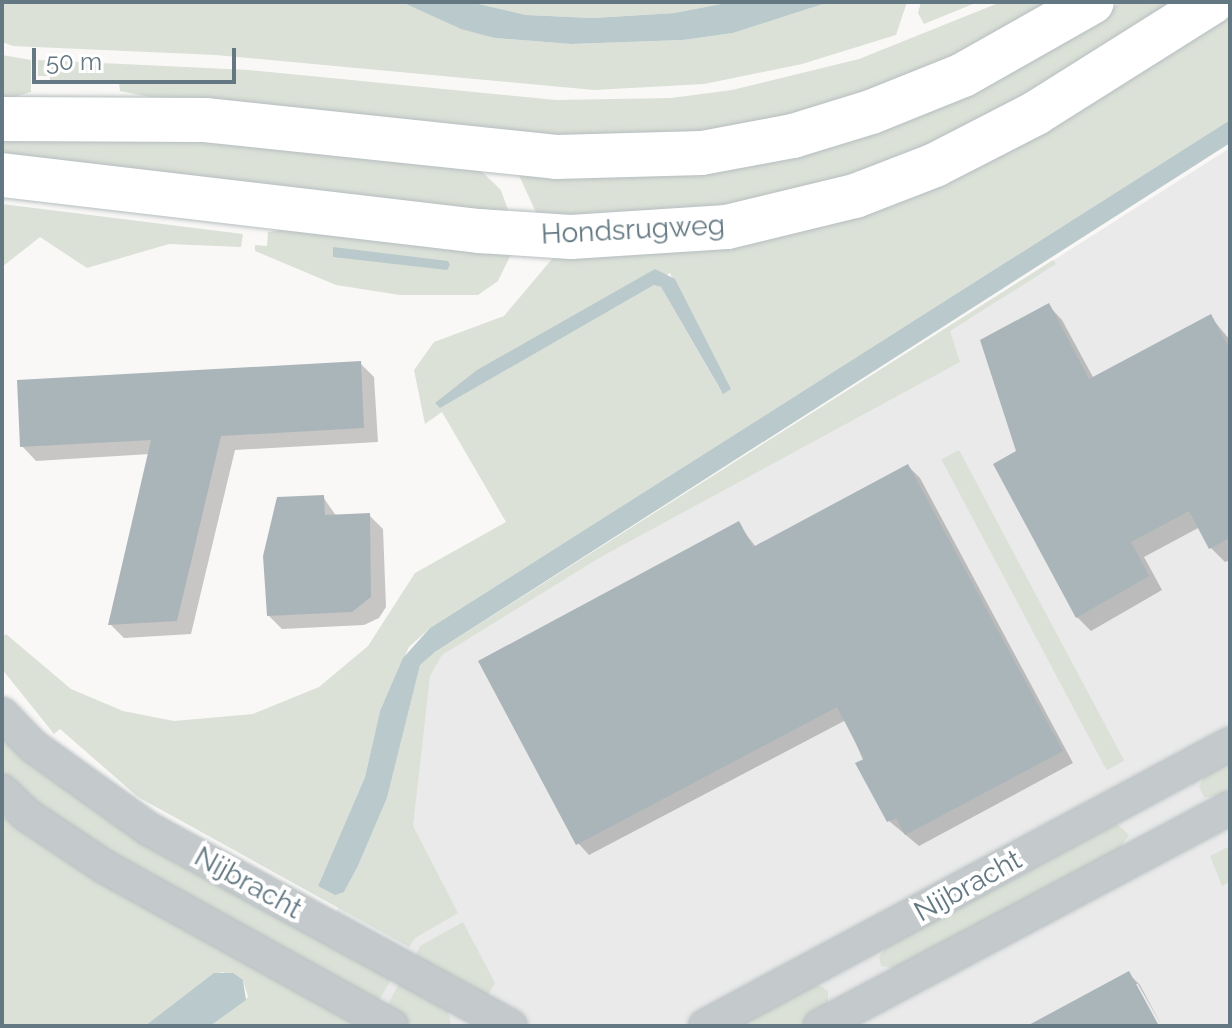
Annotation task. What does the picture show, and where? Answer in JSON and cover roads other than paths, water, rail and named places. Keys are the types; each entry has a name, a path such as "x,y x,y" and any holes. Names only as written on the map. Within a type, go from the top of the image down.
{"main road":[{"path":"2,119 205,120 556,157 702,153 793,136 871,112 963,75 1092,2"},
{"name":"Hondsrugweg","path":"2,175 479,231 584,236 727,227 855,196 935,165 1076,90 1212,2"}],"street":[{"name":"Nijbracht","path":"2,714 33,746 149,829 511,1026"},
{"name":"Nijbracht","path":"705,1026 1230,744"},
{"name":"Nijbracht","path":"2,791 27,815 105,867 392,1026"},
{"name":"Nijbracht","path":"820,1026 1230,808"}]}
